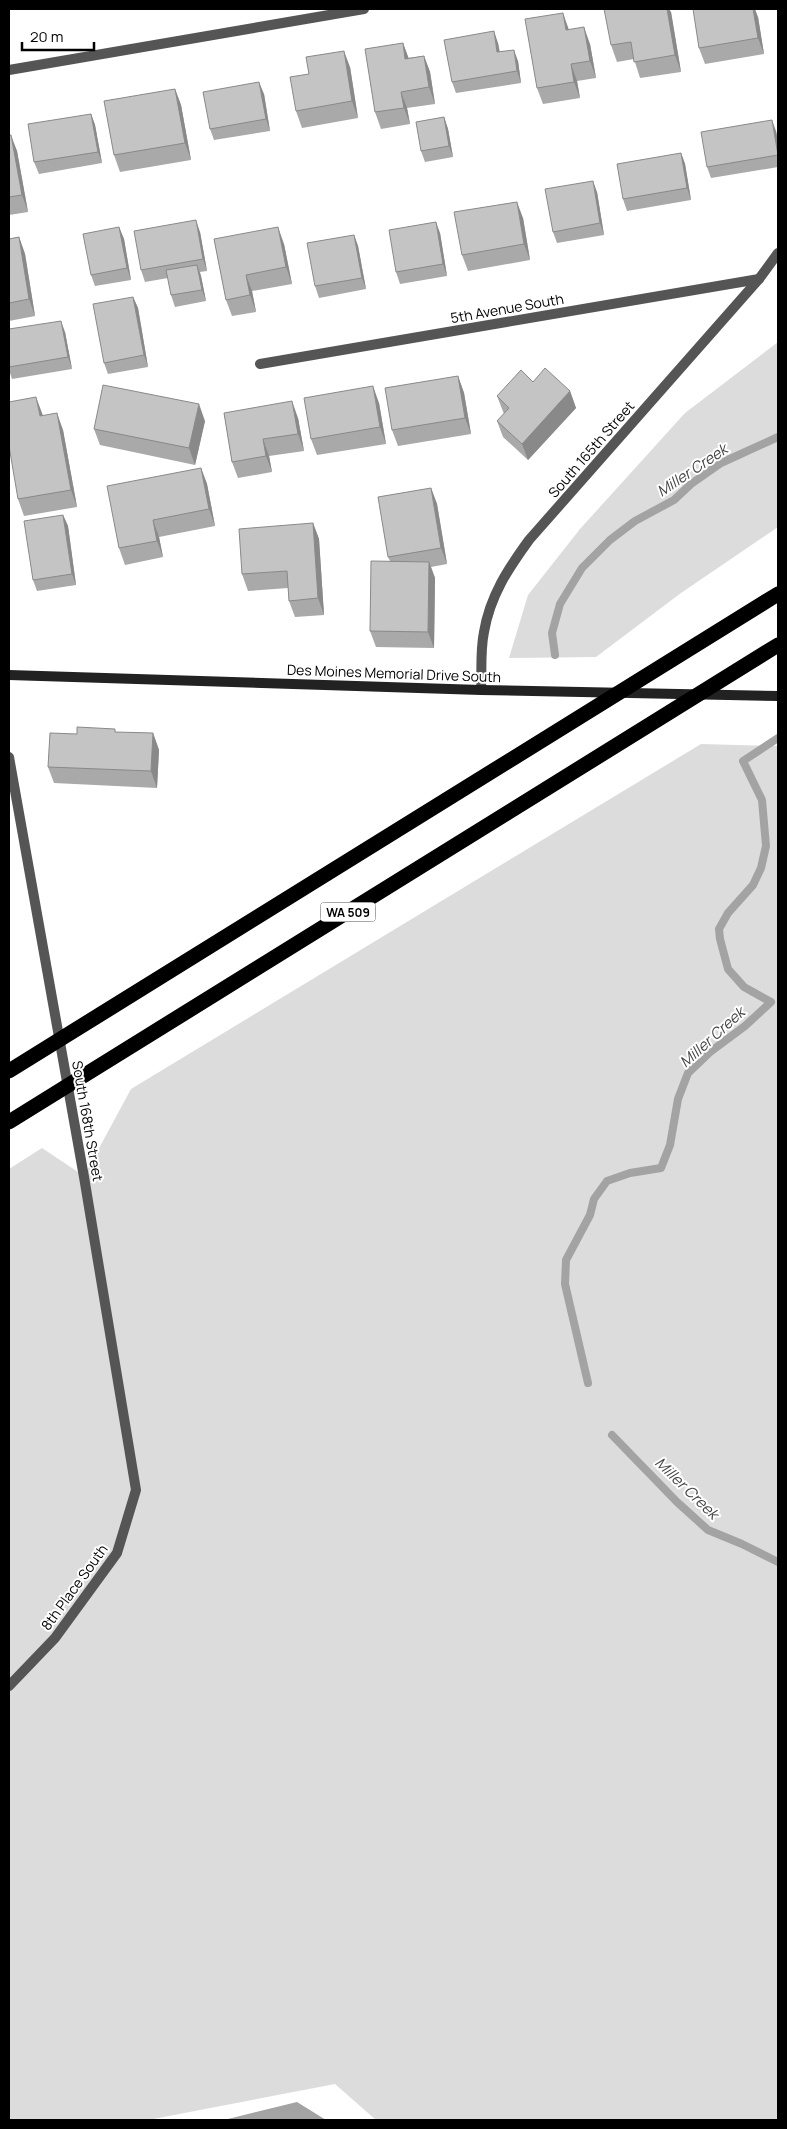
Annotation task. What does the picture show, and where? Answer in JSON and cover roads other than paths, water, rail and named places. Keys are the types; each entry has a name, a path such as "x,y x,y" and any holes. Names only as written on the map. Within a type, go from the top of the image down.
{"highway":[{"path":"9,1071 778,594"},
{"name":"WA 509","path":"9,1122 778,645"}],"main road":[{"name":"Des Moines Memorial Drive South","path":"9,676 481,690 778,696"}],"street":[{"path":"9,70 364,9"},
{"name":"South 165th Street","path":"481,690 483,633 493,597 507,571 529,540 759,279 778,253"},
{"name":"5th Avenue South","path":"260,364 759,279"},
{"name":"South 168th Street","path":"9,757 84,1177 136,1490"},
{"name":"8th Place South","path":"9,1686 55,1638 117,1553 136,1490"}],"waterway":[{"name":"Miller Creek","path":"555,655 552,633 560,604 582,568 610,540 635,521 674,500 691,484 721,463 778,437"},
{"name":"Miller Creek","path":"588,1383 565,1284 566,1260 590,1215 594,1199 607,1181 630,1173 661,1168 670,1145 678,1099 688,1073 710,1052 745,1026 771,1002 744,987 728,969 719,929 728,913 753,885 761,868 766,846 762,800 743,761 778,738"},
{"name":"Miller Creek","path":"612,1435 677,1502 708,1530 778,1562"}]}
